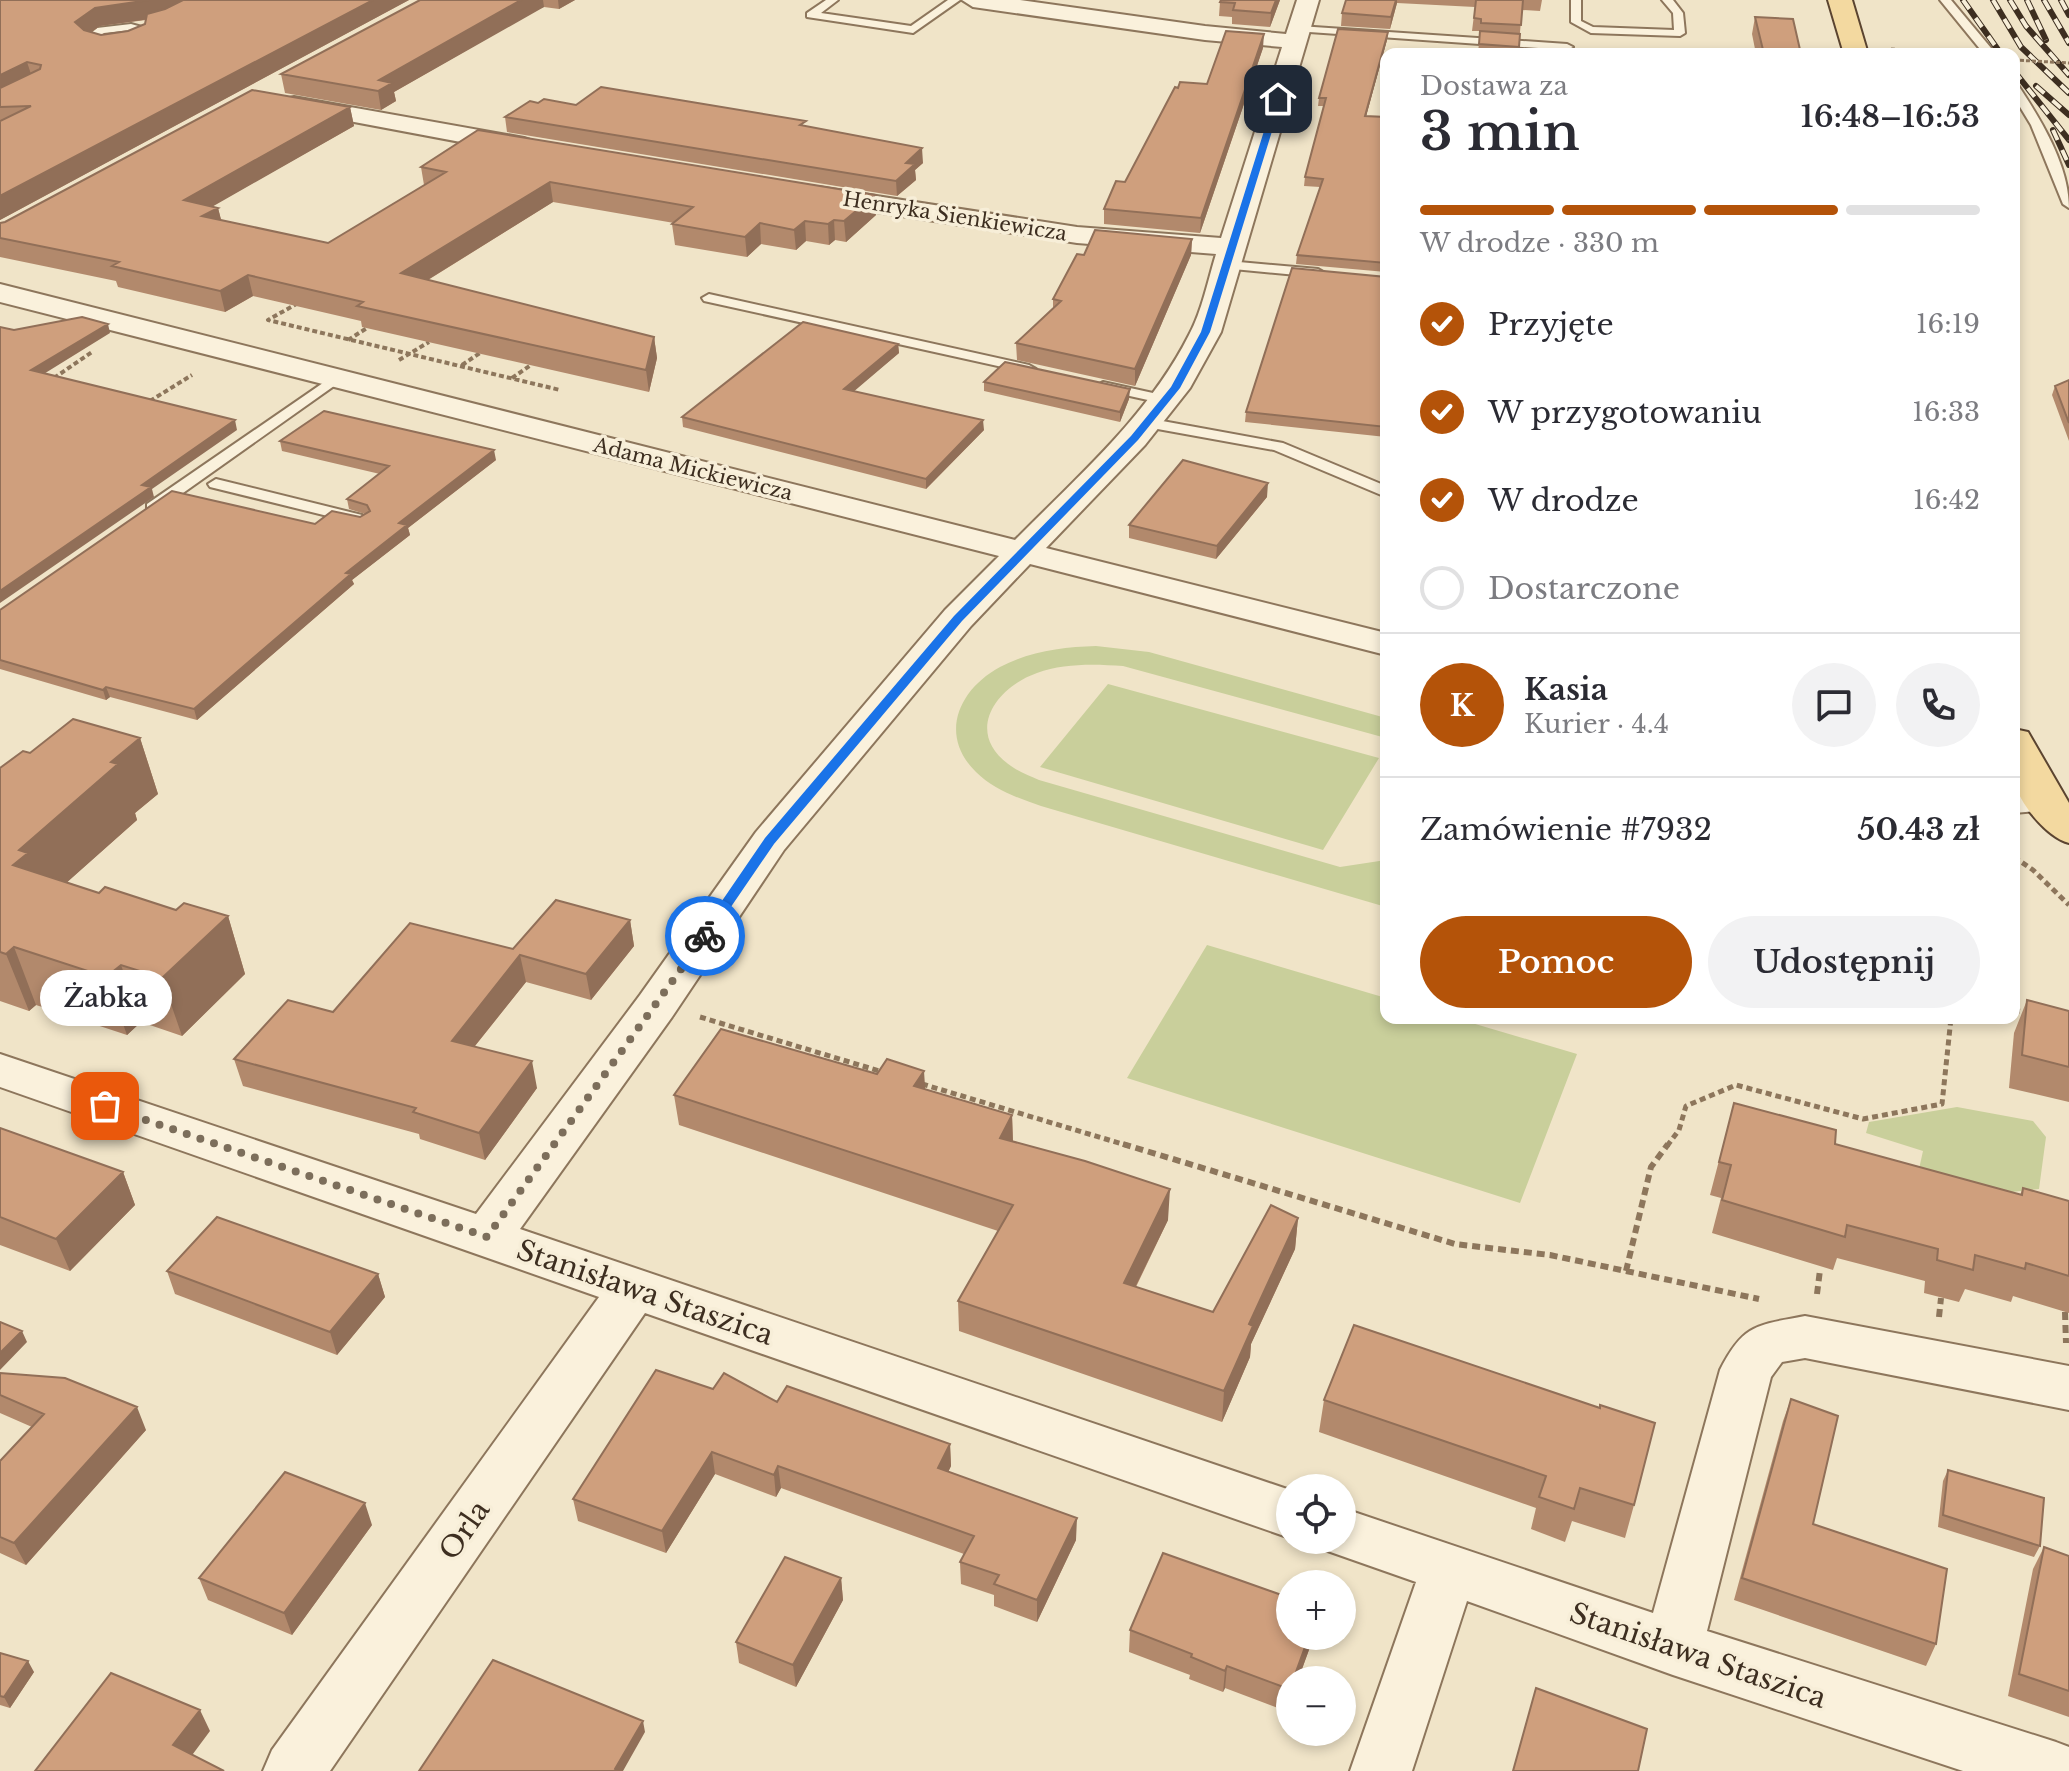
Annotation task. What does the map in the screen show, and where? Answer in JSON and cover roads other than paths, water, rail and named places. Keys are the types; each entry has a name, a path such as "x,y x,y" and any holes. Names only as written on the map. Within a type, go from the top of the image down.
{"main road":[{"path":"1840,0 1854,48"},
{"path":"2020,756 2042,810"}],"street":[{"path":"973,0 1205,33 1297,35"},
{"path":"487,1237 656,1006 770,841 958,618 1146,423 1175,388 1206,332 1308,0"},
{"path":"268,100 554,152"},
{"name":"Henryka Sienkiewicza","path":"798,192 1231,256"},
{"name":"Adama Mickiewicza","path":"0,293 337,362 1024,552 1380,642"},
{"name":"Stanisława Staszica","path":"0,1070 1276,1509"},
{"name":"Orla","path":"294,1771 634,1288"},
{"path":"1673,1648 1746,1370 1766,1344 1805,1337 2069,1388"},
{"name":"Stanisława Staszica","path":"1356,1537 1903,1725 2056,1771"},
{"path":"1381,1771 1449,1569"}],"lane":[{"path":"833,0 811,15 913,30 955,0"},
{"path":"1576,0 1576,22 1591,30 1680,33 1678,13 1667,0"},
{"path":"1945,0 1985,48"},
{"path":"139,28 152,25"},
{"path":"1297,35 1567,47"},
{"path":"2020,97 2037,125 2069,204"},
{"path":"1231,256 1339,275"},
{"path":"709,298 1044,373"},
{"path":"135,520 337,362"},
{"path":"1090,383 1166,400"},
{"path":"1146,423 1278,446 1380,489"},
{"path":"216,484 361,520"}],"railway":[{"path":"1963,0 1997,48"},
{"path":"1993,0 2021,47 2069,93"},
{"path":"2010,0 2026,26 2069,75"},
{"path":"2027,0 2046,40"},
{"path":"2044,0 2069,43"},
{"path":"2061,0 2069,15"},
{"path":"2020,79 2069,140"},
{"path":"2036,86 2069,115"},
{"path":"2053,130 2069,165"}],"place":[{"name":"Żabka","path":"105,1106"}]}
